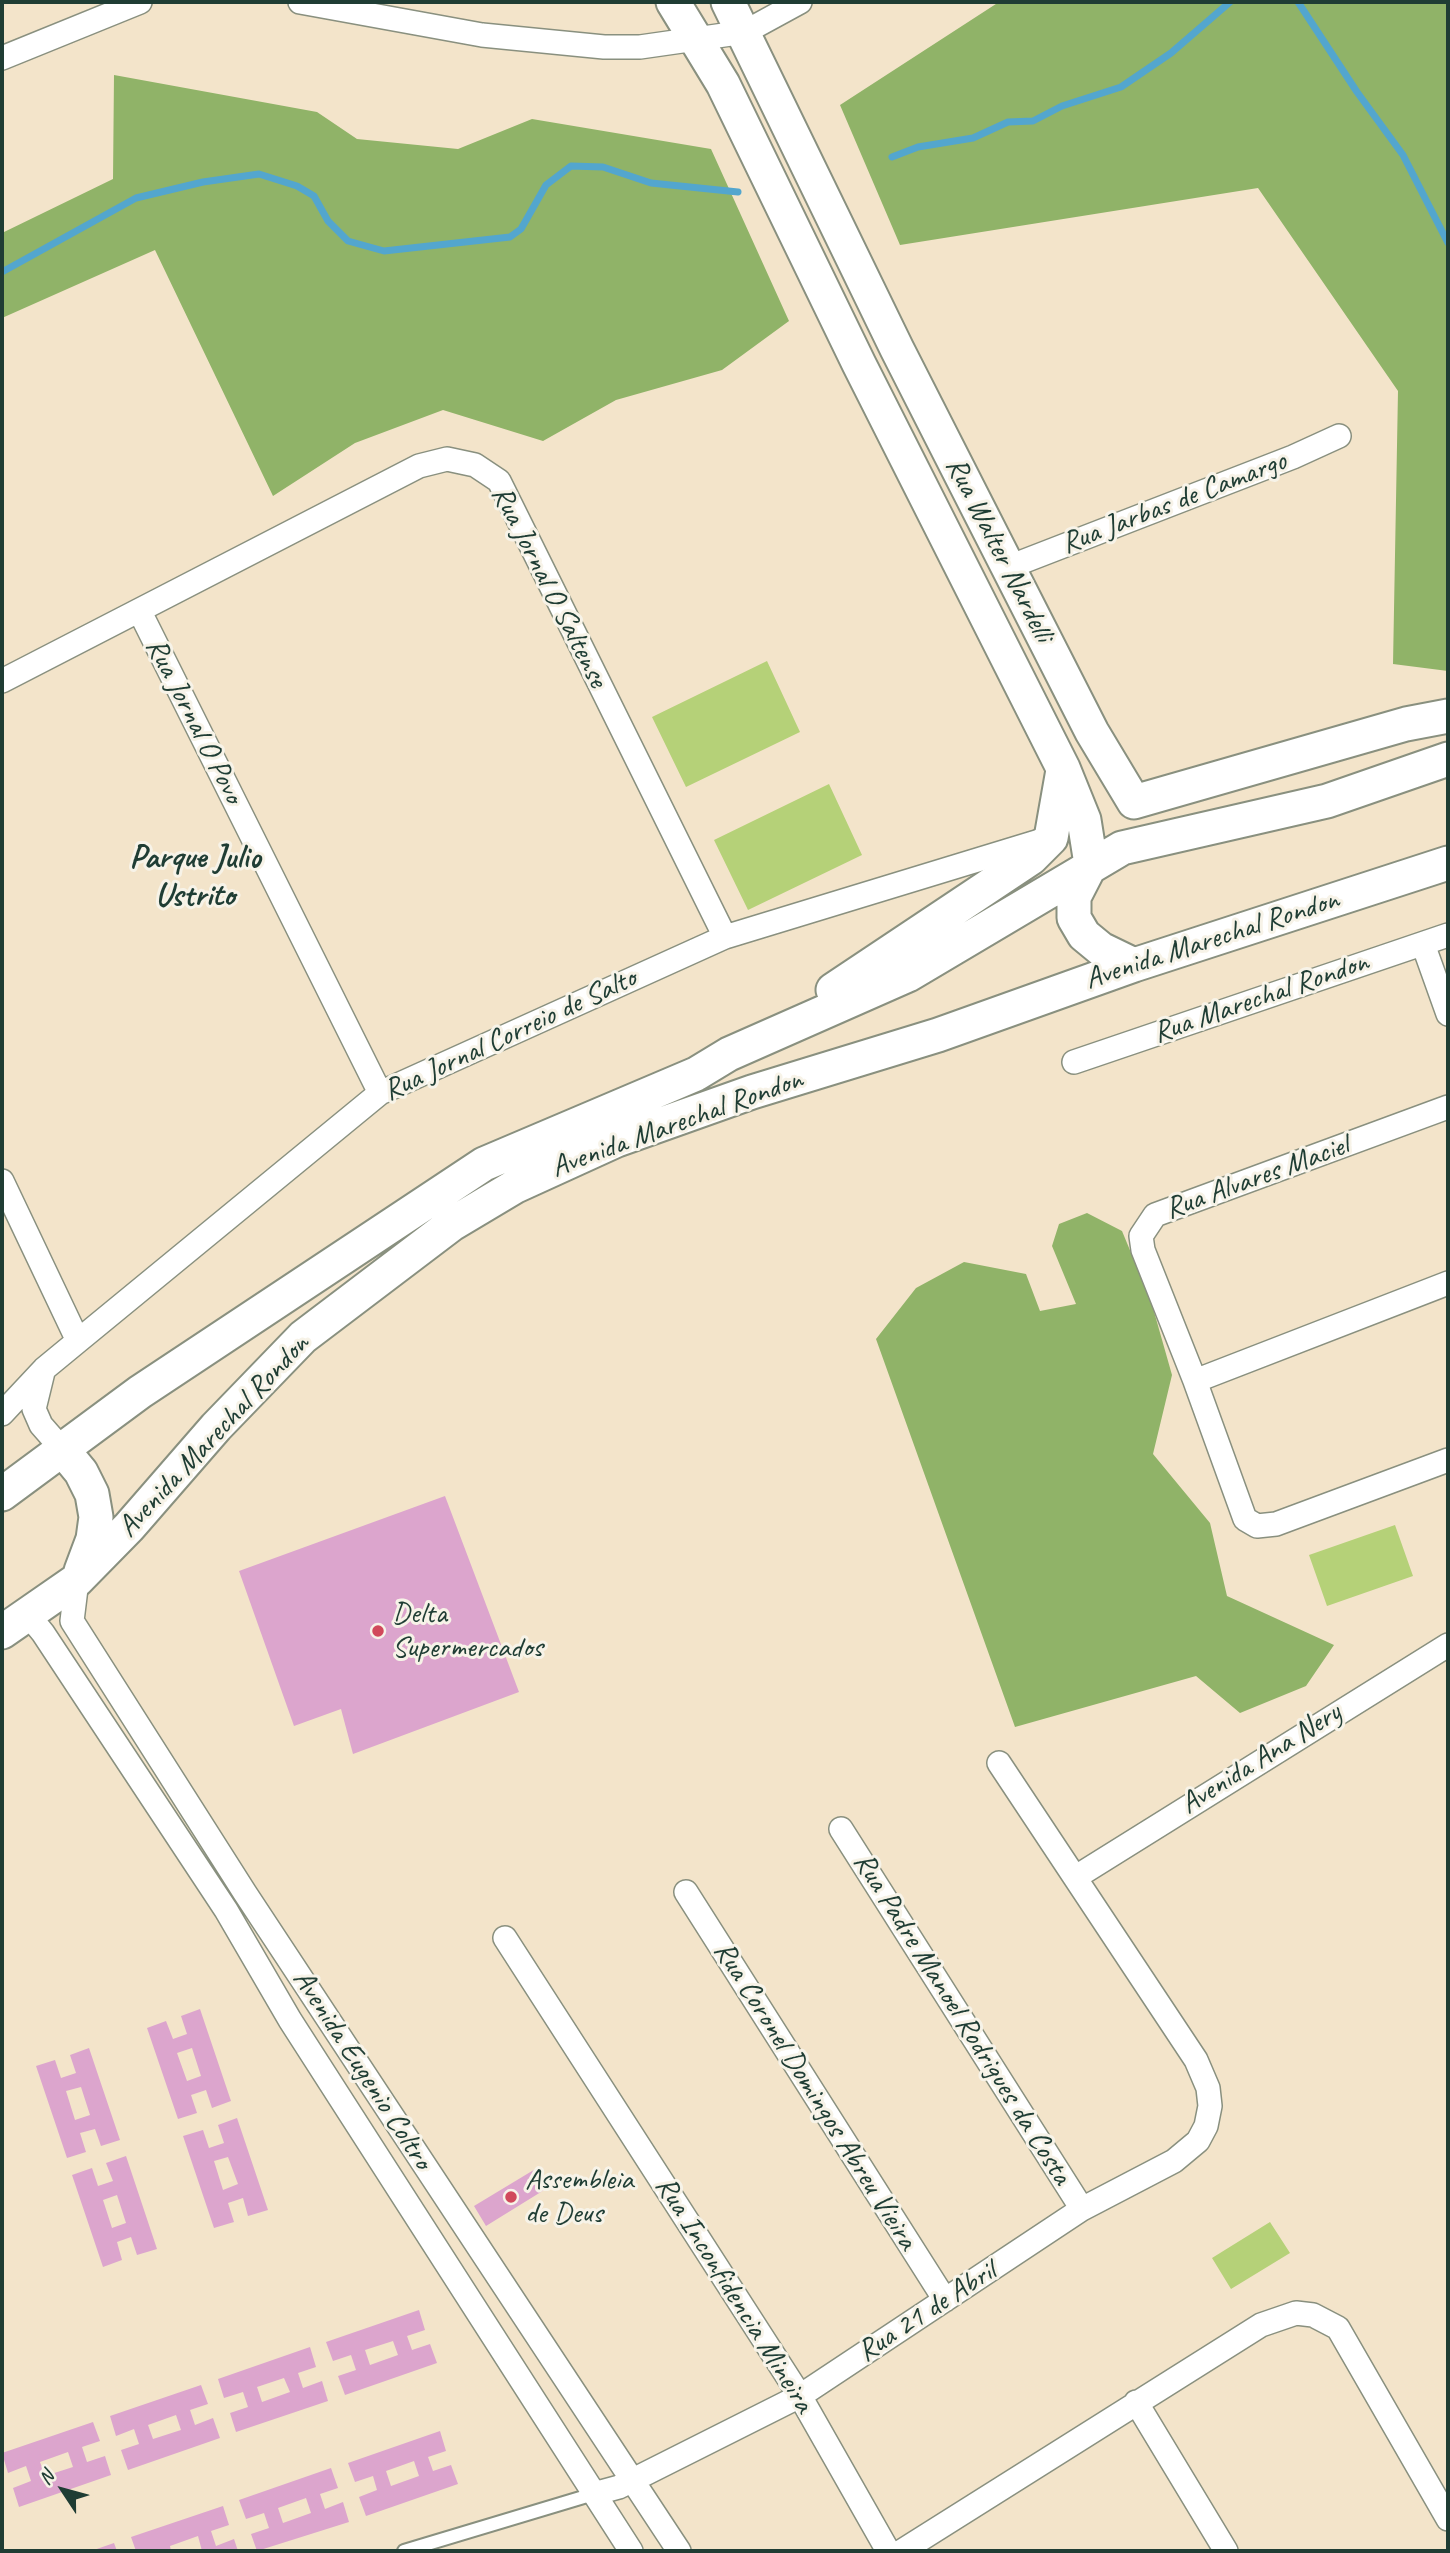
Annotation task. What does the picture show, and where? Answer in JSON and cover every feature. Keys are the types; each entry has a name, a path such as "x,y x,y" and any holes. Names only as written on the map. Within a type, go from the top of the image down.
{"main road":[{"name":"Rua Walter Nardelli","path":"673,2 698,38 1063,768 1084,820 1091,864"},
{"name":"Rua Walter Nardelli","path":"727,2 745,32 897,349 1092,732 1134,802 1406,724 1448,716"},
{"name":"Avenida Marechal Rondon","path":"12,1486 140,1392 484,1164 696,1074 729,1054 908,975 1122,848 1327,801 1448,759"},
{"path":"729,1054 969,902 1031,859 1051,838 1063,768"},
{"name":"Avenida Marechal Rondon","path":"11,1621 77,1580 129,1527 216,1427 303,1337 452,1224 514,1187 617,1140 752,1093 938,1035 1134,965 1448,863"},
{"path":"1091,864 1074,897 1074,918 1084,935 1101,949 1134,965"},
{"path":"62,1449 81,1472 92,1494 96,1517 93,1539 77,1580"},
{"path":"12,1486 56,1480 92,1494"}],"street":[{"path":"2,58 140,2"},
{"path":"300,2 407,12 482,35 604,47 640,47 745,32 800,2"},
{"name":"Rua Jarbas de Camargo","path":"1009,568 1293,457 1339,436"},
{"name":"Rua Jornal O Saltense","path":"2,681 419,466 447,458 475,465 499,481 725,937"},
{"name":"Rua Jornal O Povo","path":"140,612 380,1093"},
{"name":"Rua Jornal Correio de Salto","path":"2,1414 44,1369 78,1340 380,1093 725,937 1051,838"},
{"name":"Rua Marechal Rondon","path":"1074,1062 1448,935"},
{"path":"1423,944 1448,1014"},
{"name":"Rua Alvares Maciel","path":"1448,1107 1154,1215 1141,1236 1143,1250 1195,1381 1245,1519 1258,1526 1276,1524 1448,1460"},
{"path":"2,1181 78,1340"},
{"path":"1195,1381 1448,1283"},
{"path":"44,1369 34,1409 41,1425 62,1449"},
{"name":"Avenida Eugenio Coltro","path":"77,1580 72,1621 245,1893 679,2551"},
{"name":"Avenida Eugenio Coltro","path":"11,1621 43,1633 226,1910 290,2020 597,2493 631,2551"},
{"name":"Avenida Ana Nery","path":"1076,1877 1448,1645"},
{"path":"999,1763 1076,1877"},
{"name":"Rua Padre Manoel Rodrigues da Costa","path":"841,1829 1082,2209"},
{"name":"Rua 21 de Abril","path":"597,2493 633,2480 800,2396 1082,2209 1174,2161 1198,2141 1206,2126 1210,2106 1208,2088 1196,2060 1076,1877"},
{"name":"Rua Coronel Domingos Abreu Vieira","path":"686,1892 945,2300"},
{"path":"226,1910 245,1893"},
{"name":"Rua Inconfidencia Mineira","path":"505,1938 800,2396 888,2551"},
{"path":"407,2200 435,2182"},
{"path":"902,2551 1136,2402 1261,2325 1283,2315 1313,2315 1338,2328 1448,2519"},
{"path":"1136,2402 1226,2551"}],"lane":[{"path":"404,2551 597,2493"}],"green space":[{"path":"999,2 1448,2 1448,671 1393,664 1398,391 1258,188 900,245 840,105"},
{"path":"114,75 317,112 357,139 458,149 532,119 711,149 789,321 722,370 616,400 543,441 443,410 355,443 273,496 155,250 2,318 2,233 113,179"},
{"path":"767,661 800,732 686,787 652,717"},
{"path":"829,784 862,855 748,910 714,840"},
{"path":"1087,1213 1122,1231 1151,1301 1172,1375 1153,1454 1210,1523 1227,1596 1334,1645 1306,1686 1240,1713 1196,1676 1015,1727 876,1339 916,1288 964,1262 1026,1274 1040,1311 1076,1304 1052,1246 1059,1224"},
{"path":"1395,1525 1413,1576 1327,1606 1309,1555"},
{"path":"1270,2222 1290,2253 1231,2289 1212,2258"}],"building":[{"name":"Delta Supermercados","path":"445,1496 519,1692 353,1754 341,1709 294,1726 239,1571"},
{"path":"200,2009 231,2101 212,2108 206,2090 191,2095 197,2113 178,2119 147,2028 166,2021 173,2039 187,2034 181,2016","holes":["192,2048 201,2076 187,2081 177,2053"]},
{"path":"89,2048 120,2140 101,2146 95,2129 80,2133 86,2152 67,2158 36,2066 55,2060 61,2078 76,2073 70,2055","holes":["81,2087 90,2115 75,2120 66,2091"]},
{"path":"237,2118 268,2210 248,2216 243,2198 228,2203 234,2222 214,2228 183,2136 203,2130 209,2148 224,2143 218,2125","holes":["228,2157 238,2184 223,2190 214,2161"]},
{"path":"126,2156 157,2249 137,2255 131,2237 117,2242 122,2260 103,2267 72,2175 92,2168 98,2186 113,2181 106,2163","holes":["117,2195 126,2223 112,2228 103,2200"]},
{"name":"Assembleia de Deus","path":"537,2168 549,2187 486,2226 474,2206"},
{"path":"419,2310 425,2330 407,2336 412,2350 430,2344 437,2363 345,2395 338,2376 356,2370 351,2355 333,2361 326,2342","holes":["393,2341 398,2355 370,2365 365,2350"]},
{"path":"310,2347 316,2367 298,2373 303,2388 322,2381 328,2401 236,2432 230,2413 248,2407 243,2392 224,2398 218,2379","holes":["284,2378 290,2392 262,2402 257,2387"]},
{"path":"201,2385 208,2404 190,2410 195,2425 213,2418 220,2438 128,2470 121,2450 139,2444 134,2429 116,2436 110,2416","holes":["176,2415 181,2430 153,2439 148,2425"]},
{"path":"93,2422 100,2441 82,2447 87,2462 105,2456 111,2475 19,2507 13,2488 31,2481 26,2466 8,2473 2,2453","holes":["68,2452 73,2467 45,2476 40,2462"]},
{"path":"440,2431 446,2451 428,2457 433,2471 451,2465 458,2484 366,2516 359,2497 377,2490 373,2476 355,2482 348,2463","holes":["414,2461 419,2476 391,2486 386,2471"]},
{"path":"331,2468 338,2488 320,2494 325,2509 343,2502 349,2522 257,2551 251,2534 269,2528 264,2513 246,2519 239,2500","holes":["306,2498 311,2513 283,2523 278,2508"]},
{"path":"223,2506 229,2525 211,2531 216,2546 234,2539 238,2551 202,2551 198,2536 170,2546 171,2551 136,2551 131,2537"},
{"path":"114,2543 117,2551 91,2551"}],"waterway":[{"path":"892,157 918,147 973,138 1008,122 1033,121 1062,106 1121,87 1171,53 1230,2"},
{"path":"1298,2 1357,92 1403,155 1448,243"},
{"path":"2,272 136,198 203,182 259,174 297,186 314,196 328,221 348,241 384,251 510,237 521,229 546,185 571,166 603,167 651,183 738,192"}],"place":[{"name":"Delta Supermercados","path":"378,1631"},
{"name":"Assembleia de Deus","path":"511,2197"}],"district":[{"name":"Parque Julio Ustrito","path":"195,877"}]}
